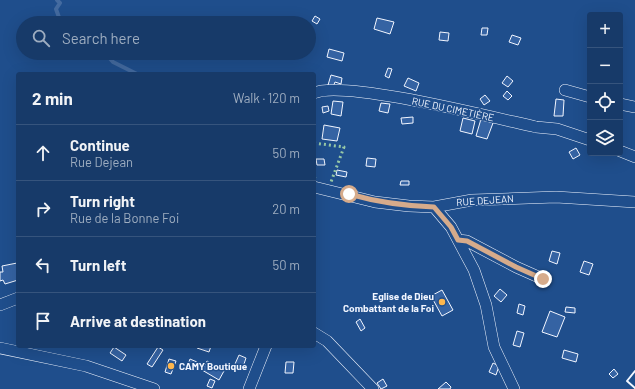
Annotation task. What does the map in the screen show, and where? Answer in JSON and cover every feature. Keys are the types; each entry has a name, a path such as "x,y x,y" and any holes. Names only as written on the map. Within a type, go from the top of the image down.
{"street":[{"path":"565,90 587,97"},
{"name":"RUE DU CIMETIÈRE","path":"316,92 344,91 392,97 536,127 557,129 587,139"},
{"path":"623,104 635,106"},
{"path":"623,152 635,157"},
{"name":"RUE DEJEAN","path":"316,187 375,202 409,206 434,207 472,200 556,197 635,202"},
{"path":"434,207 451,227 474,270 486,305 494,347 514,389"},
{"path":"458,240 467,241 516,267 543,279"},
{"path":"0,305 16,299"},
{"path":"316,334 327,341 373,389"},
{"path":"0,348 86,366 154,389"},
{"path":"249,389 265,348"}],"building":[{"path":"316,17 320,19 316,23"},
{"path":"377,18 394,22 390,34 374,29"},
{"path":"482,28 488,28 487,35 481,35"},
{"path":"440,32 449,33 448,41 439,40"},
{"path":"512,35 521,38 518,45 509,42"},
{"path":"329,49 344,53 342,61 327,57"},
{"path":"388,68 392,69 389,78 385,76"},
{"path":"331,75 342,78 341,84 335,82 333,87 328,85"},
{"path":"507,76 513,81 508,87 502,83"},
{"path":"408,78 419,83 416,91 404,86"},
{"path":"507,91 512,96 508,100 503,96"},
{"path":"485,95 490,101 484,105 480,99"},
{"path":"556,99 564,100 563,116 554,116"},
{"path":"333,101 343,102 341,116 331,114"},
{"path":"381,103 390,104 388,113 379,111"},
{"path":"328,106 329,111 323,113 322,107"},
{"path":"413,117 413,123 402,124 401,118"},
{"path":"463,118 475,121 472,134 460,131"},
{"path":"481,119 493,123 487,139 476,136"},
{"path":"324,125 340,128 337,141 322,139"},
{"path":"576,148 580,155 573,159 569,152"},
{"path":"367,158 376,159 375,167 366,166"},
{"path":"316,159 324,159 325,165 317,165"},
{"path":"337,170 347,172 346,177 336,175"},
{"path":"401,181 409,181 409,185 400,185"},
{"path":"552,251 560,253 557,264 549,261"},
{"path":"584,261 593,264 589,275 580,272"},
{"path":"16,263 16,281 5,284 3,280 0,281 0,272 3,272 2,266"},
{"path":"500,289 507,295 501,302 494,296"},
{"path":"442,290 453,310 442,316 431,296"},
{"path":"519,304 525,306 523,315 517,313"},
{"path":"566,307 575,308 575,313 565,312"},
{"path":"550,311 565,317 557,337 542,332"},
{"path":"360,319 365,328 361,331 356,322"},
{"path":"517,331 524,333 520,347 513,345"},
{"path":"113,348 116,348 126,355 122,361 110,353"},
{"path":"157,348 163,350 152,367 147,364"},
{"path":"197,348 210,348 209,352"},
{"path":"564,350 578,354 576,362 562,358"},
{"path":"239,355 246,358 243,367 235,364"},
{"path":"169,359 176,361 171,374 165,372"},
{"path":"190,359 197,362 194,370 187,367"},
{"path":"207,361 224,371 219,380 202,370"},
{"path":"286,362 294,362 293,373 285,373"},
{"path":"493,363 499,366 496,375 489,372"},
{"path":"614,369 618,374 613,378 609,374"},
{"path":"210,379 215,381 212,388 207,386"},
{"path":"383,379 387,386 381,389 377,383"},
{"path":"446,382 451,387 450,389 438,389"}],"waterway":[{"path":"57,0 60,3 56,9 58,16"},
{"path":"111,60 133,72"}],"hedge":[{"path":"316,143 344,147 331,182"}],"wall":[{"path":"635,371 627,381 635,388"}],"place":[{"name":"Eglise de Dieu Combattant de la Foi","path":"442,302"},
{"name":"CAMY Boutique","path":"171,366"}],"route":[{"path":"349,194 375,202 434,207 451,227 458,240 467,241 476,245 516,267 543,279"}]}
